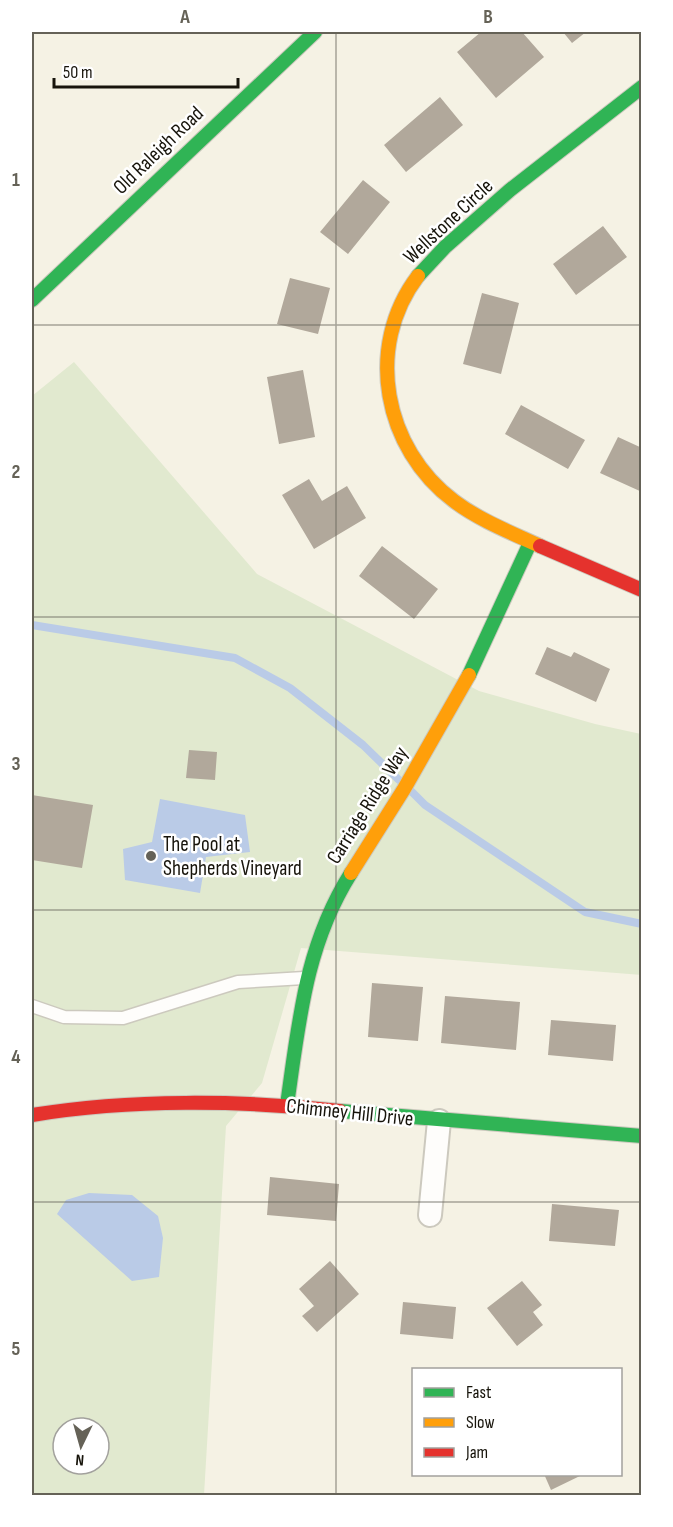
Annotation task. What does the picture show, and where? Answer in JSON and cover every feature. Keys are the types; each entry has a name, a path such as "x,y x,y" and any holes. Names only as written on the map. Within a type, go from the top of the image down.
{"street":[{"name":"Old Raleigh Road","path":"32,300 315,32"},
{"name":"Wellstone Circle","path":"642,87 488,209 429,262 410,286 396,316 389,341 386,370 388,399 395,428 408,452 424,474 450,499 530,543 642,590"},
{"name":"Carriage Ridge Way","path":"287,1105 306,978 318,937 334,900 404,789 474,665 530,543"},
{"name":"Chimney Hill Drive","path":"32,1103 57,1111"},
{"name":"Chimney Hill Drive","path":"32,1115 57,1111 178,1104 287,1105 439,1121 642,1136"},
{"path":"430,1215 439,1121"}],"lane":[{"path":"32,1006 64,1017 123,1018 238,982 306,978"}],"green space":[{"path":"74,362 257,574 479,691 595,724 641,734 642,975 301,948 262,1083 226,1126 204,1495 32,1495 32,396"}],"water":[{"path":"160,799 245,815 250,852 206,857 200,893 125,880 123,849 152,842"},
{"path":"89,1193 132,1195 158,1216 163,1238 159,1277 132,1281 57,1214 66,1200"}],"building":[{"path":"481,32 522,32 544,57 496,98 457,52"},
{"path":"563,32 586,32 572,43"},
{"path":"440,97 463,125 406,172 384,145"},
{"path":"363,180 390,202 348,254 320,232"},
{"path":"603,226 627,257 576,295 553,264"},
{"path":"290,278 330,288 318,334 277,324"},
{"path":"482,293 519,303 501,374 463,364"},
{"path":"303,370 315,437 279,444 267,377"},
{"path":"521,405 585,440 568,469 505,434"},
{"path":"618,437 642,448 642,492 600,473"},
{"path":"309,479 322,501 347,486 366,518 314,549 282,495"},
{"path":"382,546 438,589 414,619 359,576"},
{"path":"547,647 571,657 574,652 610,669 596,702 535,674"},
{"path":"189,750 217,752 215,780 186,778"},
{"path":"32,795 93,805 82,868 32,860"},
{"path":"372,983 423,987 418,1041 368,1037"},
{"path":"445,996 520,1002 516,1050 441,1043"},
{"path":"551,1020 616,1025 613,1061 548,1055"},
{"path":"270,1177 339,1184 336,1221 267,1215"},
{"path":"552,1204 619,1210 615,1246 549,1241"},
{"path":"330,1261 359,1294 317,1332 302,1316 314,1306 299,1289"},
{"path":"522,1281 542,1305 533,1312 543,1325 517,1346 487,1308"},
{"path":"403,1302 456,1307 453,1339 400,1334"},
{"path":"545,1476 580,1476 551,1490"}],"waterway":[{"path":"32,625 235,658 290,688 363,745 399,780"},
{"path":"412,792 425,805 585,912 642,924"}],"traffic: fast":[{"path":"32,300 315,32"},
{"path":"418,276 445,247 510,190 642,87"},
{"path":"469,675 530,543"},
{"path":"287,1105 306,985 323,928 351,873"},
{"path":"340,1111 642,1136"}],"traffic: slow":[{"path":"418,276 401,304 391,334 387,365 390,396 398,426 411,454 430,479 454,501 485,520 540,546"},
{"path":"351,873 404,789 469,675"}],"traffic: jam":[{"path":"540,546 642,590"},
{"path":"32,1115 108,1106 186,1103 264,1105 340,1111"}],"place":[{"name":"The Pool at Shepherds Vineyard","path":"151,856"}]}
